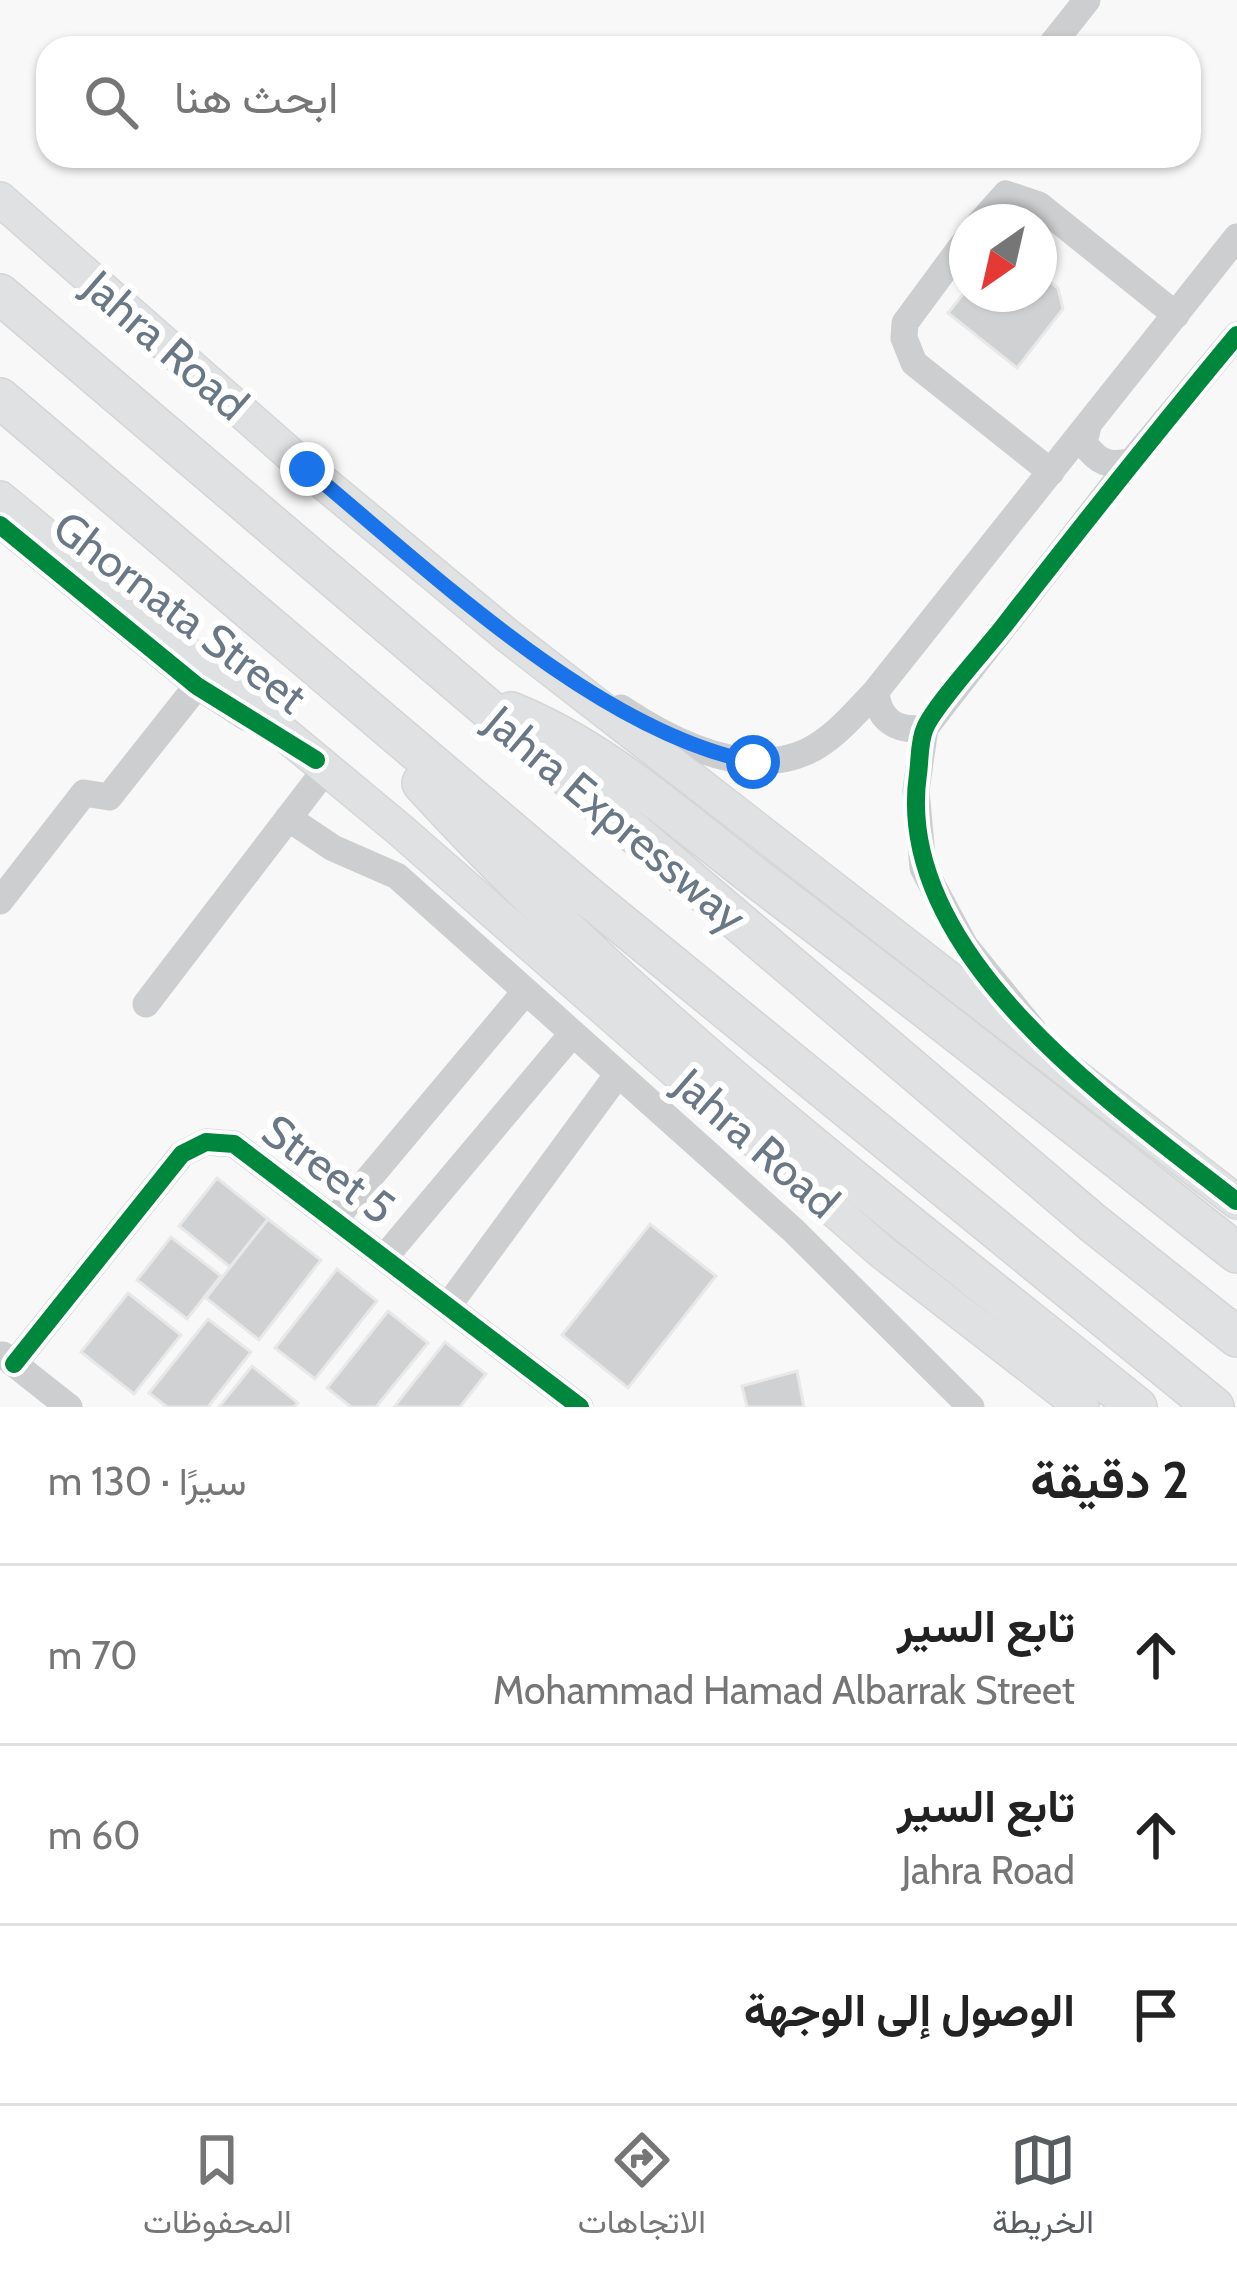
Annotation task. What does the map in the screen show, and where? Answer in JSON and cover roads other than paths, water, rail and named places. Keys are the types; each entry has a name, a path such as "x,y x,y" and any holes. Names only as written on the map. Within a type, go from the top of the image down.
{"highway":[{"name":"Jahra Expressway","path":"0,294 1093,1222 1237,1337"},
{"name":"Jahra Expressway","path":"0,398 591,899 1214,1407"},
{"path":"319,666 503,868 718,1068 1137,1407"},
{"path":"470,694 546,726 605,764 897,985 1237,1253"}],"main road":[{"name":"Jahra Road","path":"0,199 307,469 508,636 1236,1202"},
{"name":"Jahra Road","path":"0,498 321,764 882,1252 1082,1407"}],"street":[{"path":"1058,36 1087,0"},
{"path":"997,204 1006,194 1036,204"},
{"path":"1057,219 1176,314"},
{"path":"508,636 643,723 722,756 780,761 809,751 839,730 876,691 1237,237"},
{"path":"949,262 913,308 904,338 914,363 1051,472"},
{"path":"1236,1202 1066,1067 965,946 923,868 916,790 925,728 1132,460 1237,335"},
{"path":"1088,425 1084,443 1096,459 1113,466 1132,460"},
{"name":"Ghornata Street","path":"0,525 197,686 321,764"},
{"path":"0,901 83,793 109,797 197,686"},
{"path":"876,691 878,706 889,723 905,729 925,728"},
{"path":"146,1004 288,818 321,764"},
{"path":"288,818 333,848 397,876 793,1230 971,1407"},
{"path":"334,1220 526,991"},
{"path":"385,1258 573,1033"},
{"path":"448,1306 618,1074"},
{"name":"Street 5","path":"7,1358 182,1154 206,1142 234,1144 580,1407"},
{"path":"7,1358 69,1407"}]}
